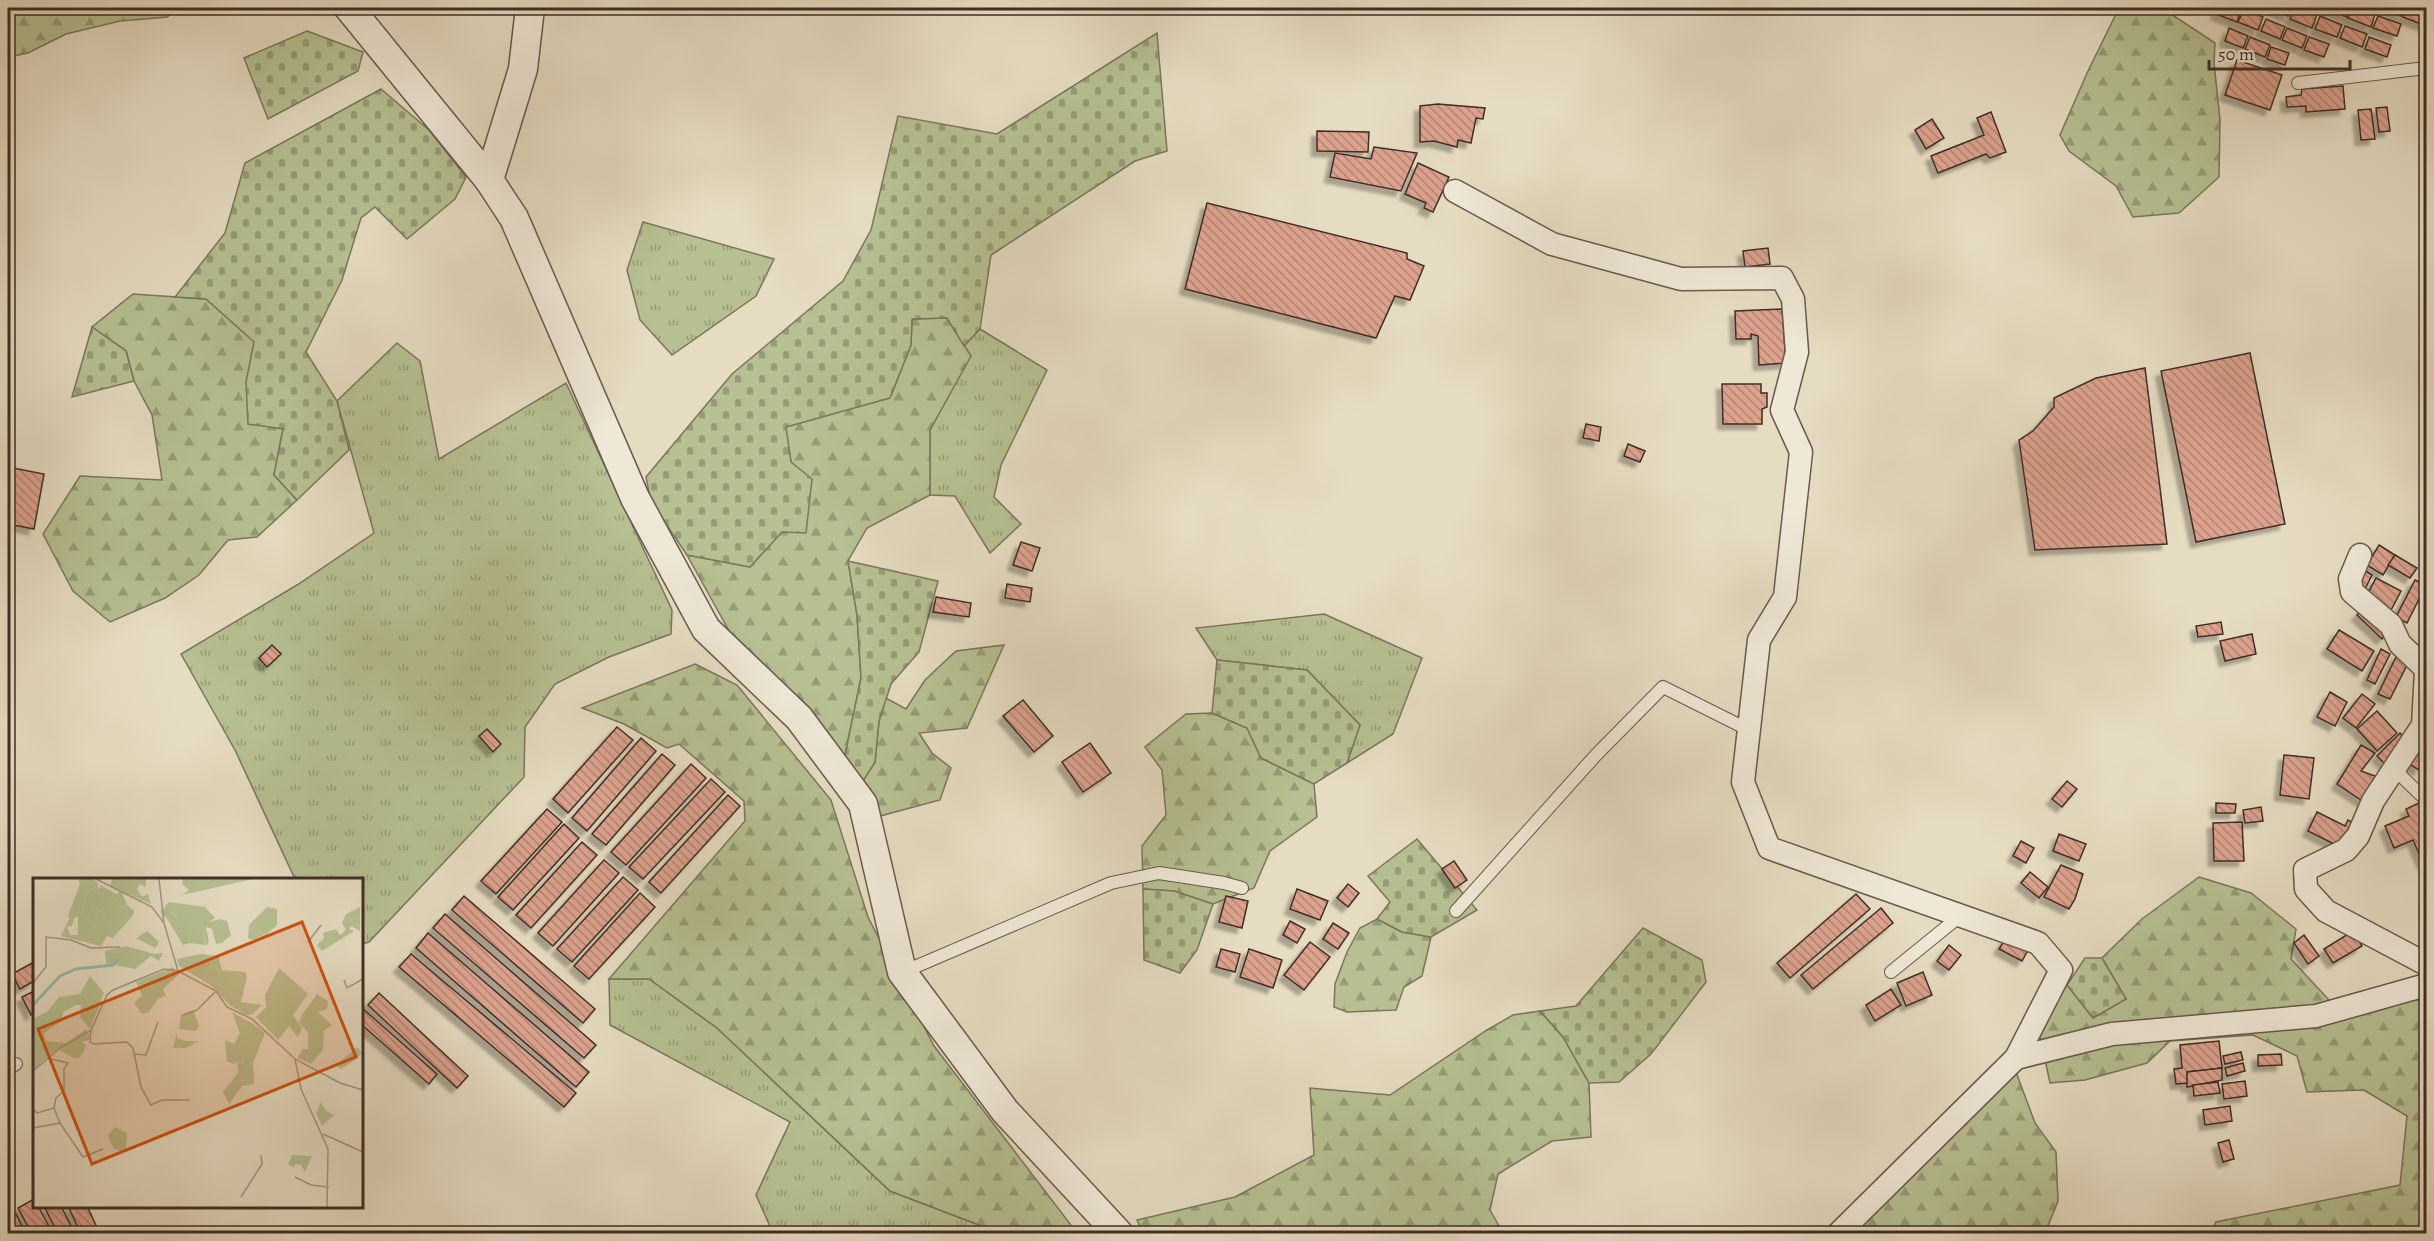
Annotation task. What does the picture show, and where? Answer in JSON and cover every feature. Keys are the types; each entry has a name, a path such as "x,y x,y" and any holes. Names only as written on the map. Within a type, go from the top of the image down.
{"street":[{"path":"349,8 489,180 514,218 635,498 706,628 799,717 863,804 902,972 1005,1111 1119,1233"},
{"path":"489,180 523,69 530,8"},
{"path":"1455,191 1552,244 1681,279 1782,278 1793,299 1797,352 1782,410 1801,452 1785,597 1760,640 1743,782 1769,848 2038,944 2061,970 2016,1058 1838,1233"},
{"path":"2360,555 2350,579 2352,592 2391,625 2400,644 2427,670 2425,726 2373,801 2358,836 2346,850 2305,870 2306,889 2326,911 2427,964"},
{"path":"2016,1058 2112,1034 2316,1016 2427,985"}],"lane":[{"path":"2298,83 2427,68"},
{"path":"1456,911 1596,755 1663,687 1749,730"},
{"path":"2394,769 2427,800"},
{"path":"902,972 1111,883 1159,873 1242,888"},
{"path":"1891,972 1960,916"}],"green space":[{"path":"8,8 181,8 167,17 120,21 66,34 28,53 8,57"},
{"path":"2119,8 2162,8 2215,43 2214,63 2220,120 2219,177 2179,213 2133,217 2116,186 2069,151 2060,135"},
{"path":"307,31 363,52 358,71 268,119 244,58"},
{"path":"1157,33 1167,151 1135,161 991,255 980,329 964,346 947,318 912,319 911,345 890,398 786,427 791,462 812,479 806,533 782,532 750,567 687,555 651,502 646,477 732,374 843,281 871,230 898,116 997,134"},
{"path":"381,89 429,130 466,177 455,199 407,239 375,207 361,218 342,280 306,352 337,401 349,450 297,500 274,475 283,429 248,424 246,382 254,342 206,299 175,297 225,233 245,163"},
{"path":"643,222 774,259 756,296 672,355 640,320 627,270"},
{"path":"133,294 206,299 255,342 246,382 283,429 274,475 297,500 257,537 228,540 199,575 165,598 110,622 73,591 43,534 80,476 162,480 152,415 134,381 126,351 92,327"},
{"path":"947,318 971,356 930,430 930,495 867,528 848,561 857,615 861,678 845,755 763,665 732,636 687,555 750,567 782,531 791,462 785,427 890,398 911,345 912,319"},
{"path":"92,327 126,351 134,381 72,397"},
{"path":"980,329 1047,370 1001,465 994,497 1021,524 990,553 955,496 930,495 930,430 970,356 964,346"},
{"path":"397,343 420,361 439,459 566,383 672,610 671,634 609,657 555,684 525,727 524,777 369,942 363,944 363,878 295,878 235,750 181,654 297,585 374,533 337,401"},
{"path":"848,561 938,581 919,652 891,684 879,721 875,762 863,781 845,755 861,678 857,615"},
{"path":"1324,614 1422,658 1393,734 1347,763 1360,725 1307,670 1217,660 1196,628"},
{"path":"1004,645 967,728 919,733 932,753 951,768 940,800 880,816 863,781 875,762 879,721 886,698 906,709 925,680 956,651"},
{"path":"1217,660 1307,670 1360,725 1347,763 1314,784 1261,758 1247,728 1212,713"},
{"path":"695,664 737,685 831,800 868,917 934,1046 1077,1233 1000,1233 890,1191 717,1028 649,979 609,979 745,821 744,801 679,744 667,748 624,724 582,708"},
{"path":"1212,713 1247,728 1261,758 1314,784 1317,817 1270,851 1254,888 1213,904 1174,891 1143,889 1142,846 1166,815 1162,770 1145,747 1186,714"},
{"path":"1417,839 1477,910 1431,937 1402,932 1377,919 1390,902 1368,876"},
{"path":"2199,877 2251,893 2296,929 2291,959 2329,1000 2291,1026 2426,998 2426,1233 2210,1233 2216,1222 2400,1185 2407,1116 2364,1090 2307,1092 2297,1056 2253,1035 2170,1041 2147,1063 2085,1080 2050,1083 2038,1027 2067,985 2093,1018 2126,999 2102,958 2142,919"},
{"path":"1143,889 1174,891 1213,904 1197,950 1180,973 1144,960"},
{"path":"1377,919 1402,932 1431,937 1422,976 1404,987 1396,1010 1347,1012 1334,1007 1335,984 1347,952 1360,928"},
{"path":"1643,928 1702,960 1706,982 1651,1054 1619,1082 1589,1083 1563,1037 1540,1011 1576,1006"},
{"path":"2085,958 2102,958 2126,999 2093,1018 2067,985"},
{"path":"609,979 649,979 717,1028 890,1191 1000,1233 773,1233 756,1195 790,1122 610,1025"},
{"path":"1540,1011 1563,1037 1589,1083 1591,1137 1552,1141 1498,1174 1490,1210 1503,1233 1143,1234 1137,1220 1235,1197 1314,1155 1310,1088 1390,1095 1513,1015"},
{"path":"2016,1072 2035,1123 2056,1152 2058,1201 2045,1233 1850,1234"}],"building":[{"path":"2218,8 2241,9 2237,22 2216,14"},
{"path":"2269,8 2291,8 2288,16"},
{"path":"2295,8 2317,14 2312,28 2290,19"},
{"path":"2324,8 2350,8 2347,17"},
{"path":"2352,8 2360,8 2375,14 2371,27 2348,18"},
{"path":"2382,8 2405,8 2401,16"},
{"path":"2407,8 2426,11 2426,26 2403,17"},
{"path":"2244,9 2263,17 2258,30 2238,22"},
{"path":"2320,16 2342,25 2337,37 2315,29"},
{"path":"2378,16 2401,24 2397,36 2373,28"},
{"path":"2266,19 2285,27 2280,39 2261,31"},
{"path":"2345,26 2367,34 2362,47 2340,38"},
{"path":"2229,28 2248,36 2243,48 2225,41"},
{"path":"2287,28 2307,36 2302,48 2282,40"},
{"path":"2250,37 2270,45 2265,57 2245,49"},
{"path":"2309,37 2329,44 2324,57 2304,50"},
{"path":"2369,37 2391,45 2387,57 2365,49"},
{"path":"2271,47 2289,53 2285,65 2267,59"},
{"path":"2237,60 2282,75 2270,110 2225,95"},
{"path":"2343,86 2345,109 2306,112 2306,106 2287,107 2286,97 2301,95 2302,89"},
{"path":"1438,104 1485,108 1483,119 1476,118 1471,143 1458,140 1457,147 1434,141 1420,142 1420,106"},
{"path":"2387,107 2390,131 2379,132 2376,108"},
{"path":"2371,109 2375,139 2361,140 2358,110"},
{"path":"1991,112 2006,152 1990,158 1986,154 1938,173 1931,156 1984,135 1977,118"},
{"path":"1932,119 1944,138 1926,149 1915,130"},
{"path":"1317,131 1369,132 1368,152 1317,151"},
{"path":"1374,147 1417,153 1401,191 1330,177 1335,153 1371,159"},
{"path":"1418,163 1449,177 1433,212 1424,208 1426,203 1405,194"},
{"path":"1207,203 1407,253 1407,259 1424,266 1410,300 1395,296 1376,338 1185,289"},
{"path":"1768,248 1770,264 1745,267 1743,251"},
{"path":"1782,309 1786,363 1759,365 1758,336 1751,334 1751,339 1736,339 1735,311"},
{"path":"2250,353 2285,524 2196,542 2161,371"},
{"path":"2145,368 2167,544 2035,550 2019,440 2033,431 2054,407 2054,398 2096,378"},
{"path":"1722,384 1761,384 1761,393 1767,393 1767,407 1762,409 1762,424 1723,424"},
{"path":"1586,424 1601,427 1599,441 1583,438"},
{"path":"1628,444 1645,451 1640,462 1624,456"},
{"path":"8,467 44,474 34,529 8,524"},
{"path":"1021,542 1040,548 1032,571 1013,565"},
{"path":"2379,545 2395,555 2383,575 2367,565"},
{"path":"2395,555 2417,568 2410,578 2388,565"},
{"path":"2364,570 2372,575 2364,591 2355,586"},
{"path":"2376,578 2401,591 2390,612 2365,599"},
{"path":"2415,580 2426,585 2407,623 2396,617"},
{"path":"1007,584 1032,588 1030,602 1005,598"},
{"path":"936,597 971,603 969,617 933,612"},
{"path":"2364,608 2389,631 2382,639 2357,615"},
{"path":"2221,622 2223,634 2198,637 2196,626"},
{"path":"2339,630 2374,651 2362,671 2327,649"},
{"path":"2252,634 2256,654 2225,661 2220,641"},
{"path":"272,645 281,654 267,667 259,658"},
{"path":"2381,649 2390,654 2375,684 2367,680"},
{"path":"2397,655 2409,661 2390,699 2378,694"},
{"path":"2330,692 2347,702 2335,726 2317,717"},
{"path":"2362,694 2375,704 2356,728 2343,718"},
{"path":"1023,700 1053,736 1034,752 1003,716"},
{"path":"2377,711 2397,733 2377,751 2357,729"},
{"path":"617,727 633,740 568,813 553,799"},
{"path":"487,729 501,744 493,752 479,736"},
{"path":"2400,733 2409,742 2386,765 2377,756"},
{"path":"2426,737 2426,756 2419,770 2406,762"},
{"path":"641,738 656,751 587,831 572,818"},
{"path":"1090,743 1111,773 1083,792 1062,762"},
{"path":"2361,745 2375,753 2361,771 2380,778 2364,802 2337,784"},
{"path":"662,754 675,765 606,845 592,834"},
{"path":"2284,755 2314,758 2309,799 2280,795"},
{"path":"691,764 706,778 626,865 611,852"},
{"path":"711,779 725,792 643,879 629,867"},
{"path":"2067,781 2077,789 2062,807 2052,799"},
{"path":"728,795 740,806 661,893 649,882"},
{"path":"2423,801 2426,808 2426,816 2423,818 2426,825 2426,863 2424,865 2413,840 2394,848 2385,826 2409,816 2406,809"},
{"path":"2216,803 2236,804 2235,813 2216,813"},
{"path":"2261,807 2263,821 2245,823 2243,810"},
{"path":"547,809 562,822 496,894 481,881"},
{"path":"2317,812 2345,826 2348,820 2355,824 2336,845 2308,831"},
{"path":"2242,822 2244,861 2214,861 2213,823"},
{"path":"564,824 579,838 513,910 498,897"},
{"path":"2059,834 2086,844 2079,861 2053,851"},
{"path":"2021,841 2034,848 2026,863 2013,856"},
{"path":"582,842 597,855 531,928 516,915"},
{"path":"604,860 619,873 553,946 538,933"},
{"path":"1454,861 1467,880 1455,888 1442,869"},
{"path":"2061,865 2083,874 2075,899 2069,909 2044,897"},
{"path":"2030,872 2048,887 2039,898 2021,883"},
{"path":"623,877 638,890 572,962 557,949"},
{"path":"1348,884 1359,893 1348,907 1337,898"},
{"path":"1297,889 1328,901 1320,920 1290,909"},
{"path":"640,893 655,907 589,979 574,966"},
{"path":"1856,894 1870,909 1790,978 1777,963"},
{"path":"464,896 595,1009 583,1023 452,910"},
{"path":"1226,896 1248,901 1242,928 1219,922"},
{"path":"1881,908 1893,923 1813,989 1801,975"},
{"path":"445,914 596,1045 584,1058 433,928"},
{"path":"1290,921 1305,929 1297,943 1283,935"},
{"path":"1333,923 1349,933 1338,949 1323,939"},
{"path":"2353,931 2362,946 2333,963 2324,949"},
{"path":"428,933 589,1072 576,1087 416,948"},
{"path":"2304,935 2319,956 2308,964 2294,943"},
{"path":"2006,938 2028,950 2022,961 1999,949"},
{"path":"1310,942 1330,957 1304,990 1284,975"},
{"path":"1949,945 1961,955 1949,970 1937,961"},
{"path":"1221,949 1240,954 1235,972 1216,967"},
{"path":"1249,949 1282,960 1273,988 1240,977"},
{"path":"411,954 576,1093 564,1107 399,967"},
{"path":"33,963 33,982 20,989 12,974"},
{"path":"1923,972 1932,995 1906,1006 1897,983"},
{"path":"1891,989 1901,1005 1875,1021 1866,1005"},
{"path":"33,992 33,1014 31,1015 22,997"},
{"path":"379,993 468,1076 457,1088 368,1005"},
{"path":"363,1009 437,1074 429,1084 363,1026"},
{"path":"2219,1041 2222,1068 2187,1072 2188,1083 2176,1084 2174,1069 2182,1068 2180,1045"},
{"path":"2241,1052 2243,1060 2225,1064 2223,1056"},
{"path":"2281,1054 2282,1065 2258,1066 2258,1055"},
{"path":"2243,1063 2245,1071 2227,1076 2225,1068"},
{"path":"2222,1068 2222,1080 2187,1087 2187,1072"},
{"path":"2245,1081 2247,1096 2224,1099 2222,1084"},
{"path":"2218,1082 2220,1093 2194,1096 2193,1085"},
{"path":"2230,1106 2232,1121 2205,1125 2203,1110"},
{"path":"2229,1140 2234,1159 2223,1162 2218,1143"},
{"path":"33,1200 33,1208 39,1208 53,1234 32,1234 18,1208"},
{"path":"45,1208 62,1208 75,1234 58,1234"},
{"path":"69,1208 88,1208 100,1234 81,1234"},
{"path":"16,1214 26,1234 8,1234 8,1218"}]}
